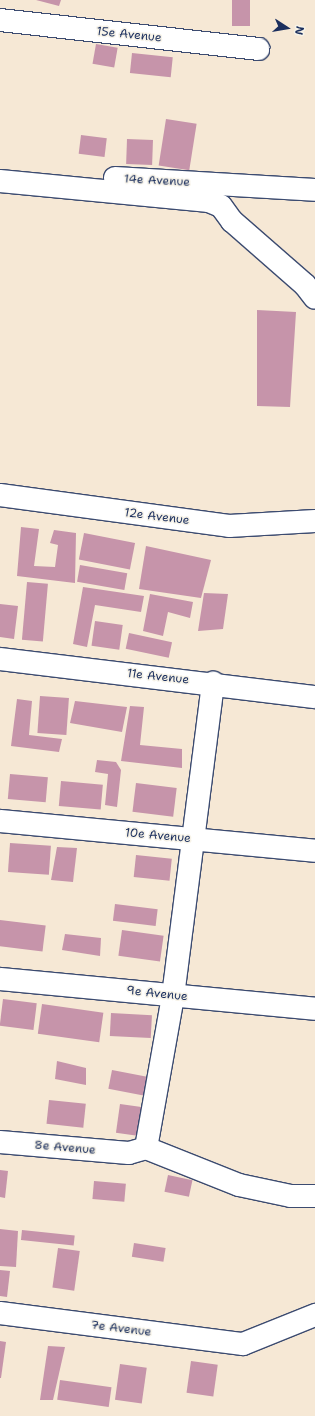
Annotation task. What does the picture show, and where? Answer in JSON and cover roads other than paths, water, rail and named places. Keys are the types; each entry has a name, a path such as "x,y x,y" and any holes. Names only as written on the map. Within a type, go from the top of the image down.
{"street":[{"name":"15e Avenue","path":"0,20 258,49"},
{"name":"14e Avenue","path":"0,166 107,178 315,190"},
{"path":"0,182 209,201 221,206 232,222 305,285 315,298"},
{"name":"12e Avenue","path":"0,495 229,526 315,521"},
{"name":"11e Avenue","path":"0,659 213,683 315,697"},
{"path":"137,1151 173,996 195,839 213,683"},
{"name":"10e Avenue","path":"0,821 315,851"},
{"name":"9e Avenue","path":"0,979 315,1009"},
{"name":"8e Avenue","path":"0,1142 137,1151 239,1185 291,1196 315,1196"},
{"name":"7e Avenue","path":"0,1313 243,1344 315,1315"}]}
